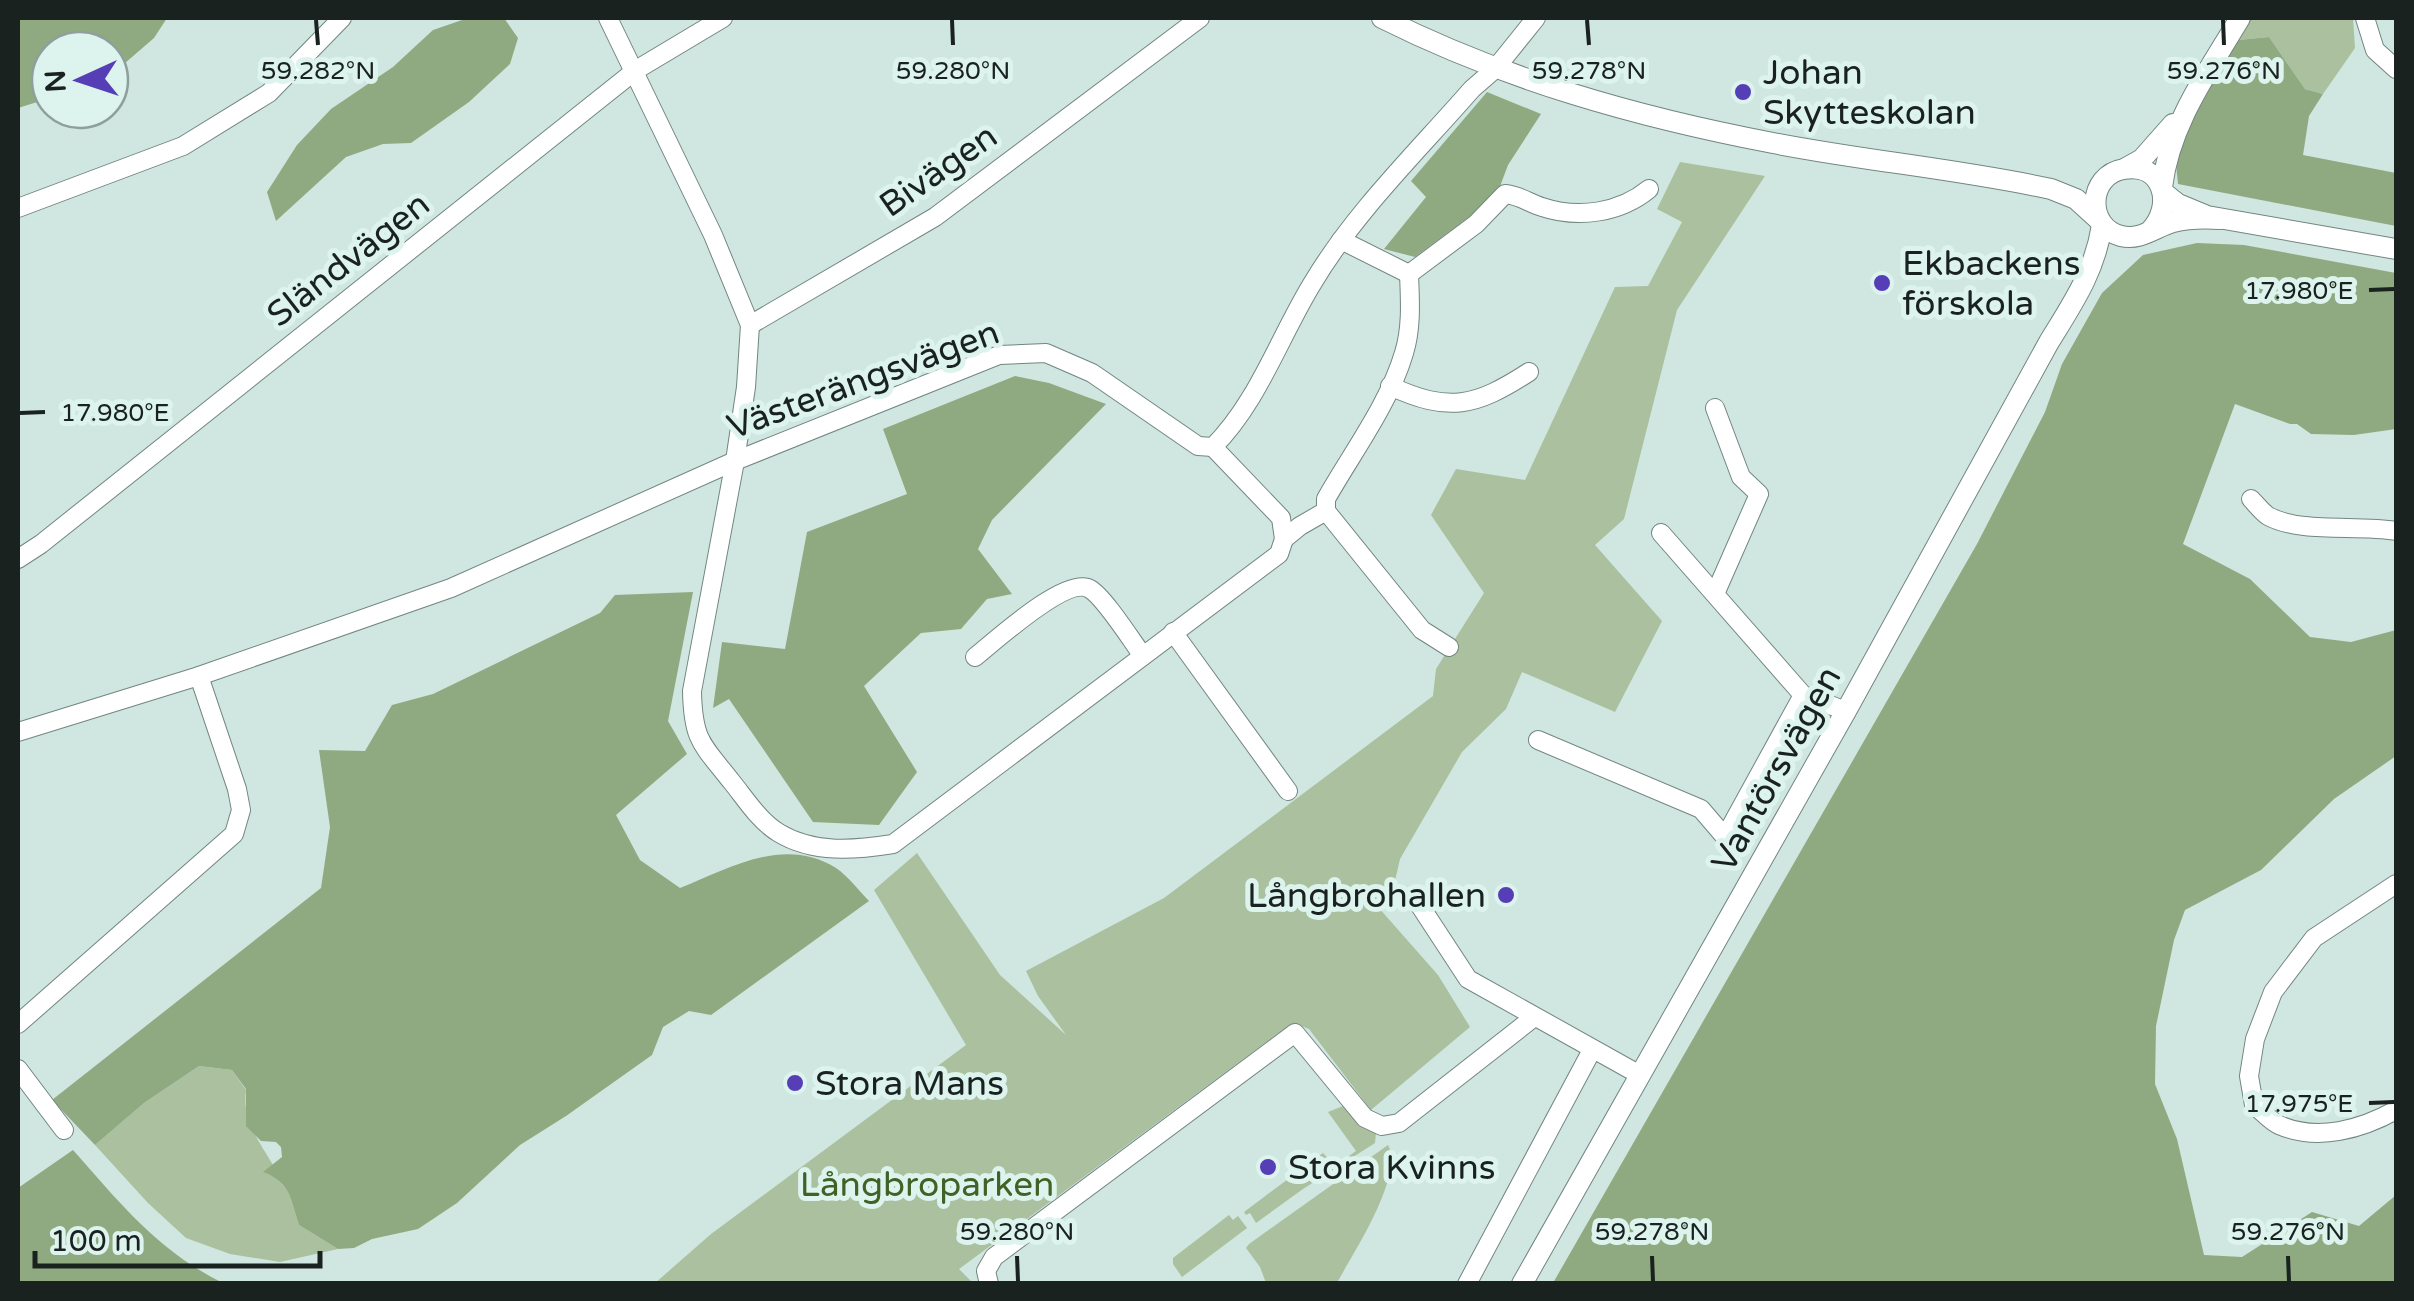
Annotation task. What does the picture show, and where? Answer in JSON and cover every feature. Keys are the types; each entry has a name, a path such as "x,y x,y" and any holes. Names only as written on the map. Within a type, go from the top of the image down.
{"street":[{"path":"18,208 183,146 269,93 342,18"},
{"path":"608,18 714,235 750,325 735,461 692,691 696,738 778,833 848,851 894,844 1278,554 1284,539 1282,518 1213,447 1236,424 1312,283 1341,240 1536,18"},
{"name":"Sländvägen","path":"18,559 400,261 636,70 724,18"},
{"name":"Bivägen","path":"750,325 935,217 1200,18"},
{"path":"1382,18 1495,69 1630,113 1776,144 2038,186 2076,200 2116,235 2144,234 2176,222 2220,219"},
{"path":"2144,234 2163,214 2162,190 2170,146 2184,111 2240,18"},
{"path":"2365,18 2375,50 2396,69"},
{"path":"2038,186 2079,184 2142,159 2184,111"},
{"path":"2100,222 2095,198 2099,187 2120,170 2148,174 2162,190 2190,209 2220,219 2396,248"},
{"path":"1410,274 1476,224 1505,194 1516,194 1556,212 1587,212 1636,200 1649,189"},
{"name":"Vantörsvägen","path":"1522,1284 2049,342 2084,286 2095,261 2100,222"},
{"name":"Vantörsvägen","path":"2084,286 2113,254 2144,234"},
{"path":"1341,240 1410,274"},
{"path":"1410,274 1409,328 1404,354 1326,499 1326,511 1422,630 1449,647"},
{"name":"Västerängsvägen","path":"18,732 199,676 451,588 735,461 999,355 1046,353 1092,373 1198,446 1213,447"},
{"path":"1390,386 1420,400 1443,404 1484,398 1529,372"},
{"path":"1715,408 1741,477 1759,494 1715,594"},
{"path":"2251,498 2267,515 2297,525 2396,530"},
{"path":"1284,539 1326,511"},
{"path":"1661,533 1802,695 1846,711"},
{"path":"974,657 1040,607 1078,584 1093,590 1143,656"},
{"path":"1173,632 1288,791"},
{"path":"18,1024 234,834 241,810 237,789 199,676"},
{"path":"1538,740 1701,809 1724,837 1802,695"},
{"path":"2396,884 2314,938 2273,992 2255,1038 2249,1076 2254,1105 2278,1125 2314,1134 2355,1129 2396,1110"},
{"path":"1413,895 1468,979 1640,1075"},
{"path":"988,1284 986,1271 994,1258 1296,1032 1365,1118 1382,1126 1399,1122 1533,1018"},
{"path":"1467,1284 1592,1050"},
{"path":"18,1069 64,1130"}],"green space":[{"path":"18,18 167,18 154,38 130,59 130,30 30,30 30,104 18,108"},
{"path":"468,18 504,18 518,38 510,64 469,102 411,143 383,144 346,157 276,221 267,192 297,145 331,109 393,67 433,30"},
{"path":"2251,18 2353,18 2355,48 2323,94 2305,89 2269,37 2238,40"},
{"path":"2269,37 2305,89 2323,94 2309,116 2303,155 2396,173 2396,226 2178,184 2175,154 2192,116 2238,40"},
{"path":"1487,92 1541,114 1508,165 1496,197 1415,257 1384,249 1426,197 1411,181"},
{"name":"Långbroparken","path":"1680,162 1765,176 1677,310 1624,519 1595,545 1662,621 1615,712 1522,672 1506,709 1462,752 1400,859 1388,911 1371,899 1438,975 1470,1027 1371,1110 1309,1029 1296,1024 1277,1034 959,1269 973,1283 654,1284 711,1234 966,1045 874,890 917,853 1000,975 1066,1035 1038,996 1026,971 1164,898 1433,696 1436,669 1484,593 1431,515 1456,469 1525,480 1615,287 1648,286 1682,222 1657,209"},
{"path":"2197,243 2244,245 2396,273 2396,429 2354,435 2311,434 2297,424 2235,404 2183,544 2250,579 2310,637 2351,642 2396,630 2396,756 2334,799 2261,870 2185,910 2174,940 2156,1026 2155,1084 2177,1139 2204,1255 2242,1257 2312,1212 2359,1226 2396,1195 2396,1283 1553,1283 1977,544 2045,412 2062,364 2102,293 2143,255"},
{"path":"1015,376 1049,383 1106,404 992,520 978,549 1012,594 987,599 961,629 921,633 864,686 917,772 879,825 813,822 729,699 713,708 722,642 785,649 807,532 907,494 883,429"},
{"path":"693,592 668,721 687,754 616,815 640,860 680,888 756,858 796,855 836,868 869,901 711,1015 689,1011 663,1027 652,1055 520,1145 457,1203 418,1229 372,1239 354,1248 338,1249 299,1225 284,1186 263,1172 282,1157 281,1147 276,1142 261,1141 246,1126 246,1089 232,1070 199,1066 144,1103 95,1145 52,1100 321,888 330,827 319,750 365,751 392,705 433,694 600,613 615,595"},
{"path":"199,1066 232,1070 246,1090 249,1120 273,1165 264,1172 285,1187 299,1225 338,1249 280,1262 230,1254 186,1238 95,1145 144,1103"},
{"path":"1343,1106 1361,1125 1376,1133 1375,1143 1256,1223 1250,1213 1246,1215 1244,1212 1323,1153 1335,1166 1356,1151 1328,1112"},
{"path":"1388,1145 1391,1159 1383,1195 1337,1283 1266,1283 1246,1248 1249,1244"},
{"path":"73,1150 159,1241 223,1283 18,1283 18,1188"},
{"path":"1229,1215 1233,1220 1238,1216 1247,1228 1182,1277 1173,1258"}],"place":[{"name":"Johan Skytteskolan","path":"1743,92"},
{"name":"Ekbackens förskola","path":"1882,283"},
{"name":"Långbrohallen","path":"1506,895"},
{"name":"Stora Mans","path":"795,1083"},
{"name":"Stora Kvinns","path":"1268,1167"}]}
